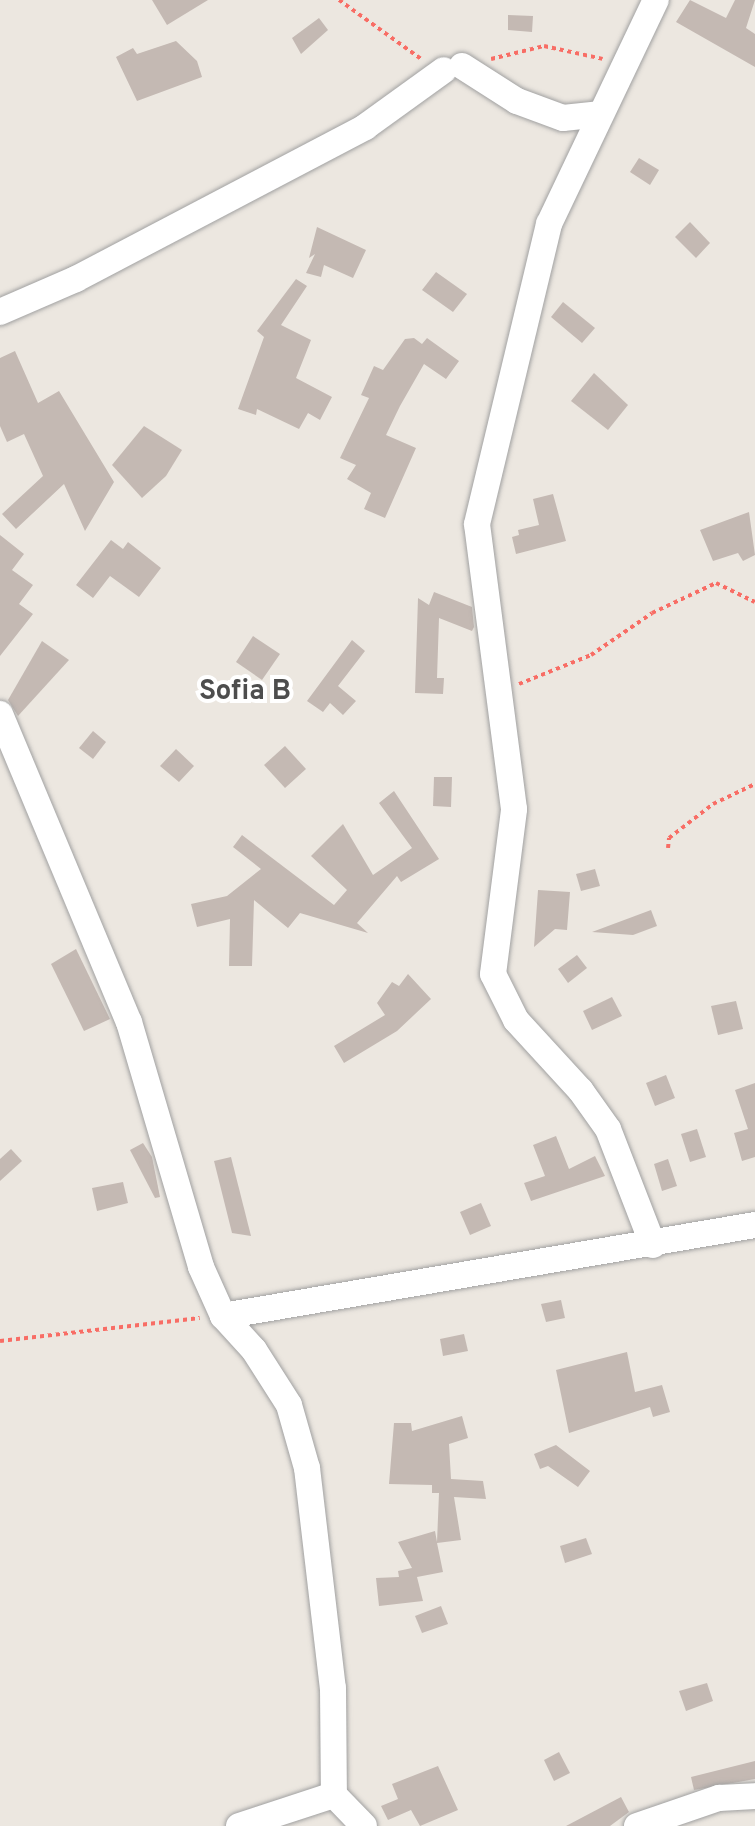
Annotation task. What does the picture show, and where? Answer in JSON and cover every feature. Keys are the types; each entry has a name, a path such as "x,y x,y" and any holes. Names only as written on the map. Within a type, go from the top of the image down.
{"street":[{"path":"653,1245 608,1129 581,1091 516,1020 493,974 514,809 497,688 479,512 549,224 579,154 656,0"},
{"path":"0,312 76,279 365,127 453,68 517,101 563,118 599,114"},
{"path":"563,118 579,154"},
{"path":"0,714 129,1022 201,1267 223,1316 254,1350 289,1405 307,1468 333,1688 334,1795 364,1826"},
{"path":"223,1316 653,1245 755,1225"},
{"path":"239,1826 334,1795"},
{"path":"637,1826 719,1798 755,1796"}],"path":[{"path":"497,688 534,681 591,655 652,613 716,583 755,602"},
{"path":"668,848 669,838 713,804 755,784"},
{"path":"0,1341 223,1316"}],"building":[{"path":"152,0 208,0 167,25"},
{"path":"690,0 726,18 735,0 755,0 746,28 755,34 755,67 676,22"},
{"path":"508,15 533,16 532,32 508,30"},
{"path":"319,18 328,30 301,54 292,38"},
{"path":"176,41 197,61 202,77 137,101 116,57 133,48 137,54"},
{"path":"639,158 659,170 650,185 630,172"},
{"path":"690,222 710,243 696,258 675,237"},
{"path":"317,227 366,250 353,278 324,265 321,277 306,273 315,254 309,258"},
{"path":"436,272 467,294 453,312 422,290"},
{"path":"296,279 307,286 281,325 311,340 296,378 332,397 320,420 308,413 299,429 257,409 256,415 238,409 264,337 257,331"},
{"path":"563,302 595,328 582,343 551,317"},
{"path":"414,338 422,344 427,338 459,361 446,379 424,364 386,435 416,448 385,518 364,509 371,493 347,479 356,465 340,458 369,398 361,395 374,366 383,370 405,339"},
{"path":"15,351 38,403 59,391 114,482 85,531 64,484 16,529 2,514 43,476 24,434 7,442 0,426 0,358"},
{"path":"594,373 628,405 608,430 571,401"},
{"path":"144,426 182,450 166,476 142,498 112,465"},
{"path":"553,494 566,541 516,554 512,537 519,535 518,530 539,525 533,499"},
{"path":"749,512 755,555 743,561 738,553 713,561 700,530"},
{"path":"0,535 24,554 12,570 33,585 19,604 33,614 0,656"},
{"path":"111,540 123,549 128,542 161,568 139,597 110,576 93,598 76,585"},
{"path":"434,592 472,607 474,627 472,631 439,618 437,678 444,678 443,694 415,693 418,598 429,605"},
{"path":"253,636 280,654 262,680 236,662"},
{"path":"352,640 365,651 338,686 356,701 343,715 330,703 323,712 307,701"},
{"path":"42,641 69,660 18,716 8,700"},
{"path":"93,731 106,742 93,759 79,748"},
{"path":"285,746 306,769 285,788 264,765"},
{"path":"176,749 194,766 179,782 160,766"},
{"path":"434,777 452,777 451,807 433,806"},
{"path":"394,791 439,859 401,882 397,876 357,923 368,933 300,913 288,928 254,900 252,966 229,966 230,919 197,927 191,904 227,896 261,869 233,847 242,835 334,905 347,890 311,856 343,824 373,875 412,848 379,803"},
{"path":"595,869 600,886 581,891 576,874"},
{"path":"538,890 570,892 567,930 555,929 534,947"},
{"path":"651,910 657,926 633,935 592,932"},
{"path":"76,949 110,1019 84,1031 51,964"},
{"path":"577,955 587,968 568,983 558,969"},
{"path":"408,974 431,999 397,1031 344,1063 334,1046 385,1015 377,1003 392,982 399,986"},
{"path":"612,997 622,1016 592,1030 583,1011"},
{"path":"736,1001 743,1029 718,1035 711,1006"},
{"path":"666,1075 675,1098 655,1106 646,1083"},
{"path":"755,1083 755,1157 742,1161 734,1133 748,1129 735,1090"},
{"path":"697,1129 706,1157 690,1162 681,1134"},
{"path":"556,1136 569,1169 595,1156 605,1176 531,1201 524,1183 545,1176 533,1145"},
{"path":"143,1143 152,1157 160,1197 155,1198 130,1150"},
{"path":"11,1149 22,1161 0,1181 0,1159"},
{"path":"231,1157 251,1236 232,1233 214,1161"},
{"path":"668,1159 677,1186 662,1191 654,1164"},
{"path":"123,1182 128,1203 97,1211 92,1188"},
{"path":"481,1203 491,1226 470,1235 460,1212"},
{"path":"561,1300 565,1318 546,1322 541,1304"},
{"path":"464,1334 468,1351 443,1356 440,1339"},
{"path":"627,1352 635,1392 662,1385 670,1412 653,1417 650,1407 569,1433 556,1370"},
{"path":"462,1416 468,1438 449,1444 451,1479 483,1481 486,1499 454,1497 461,1540 437,1543 443,1572 417,1577 423,1601 379,1606 376,1578 399,1577 398,1571 412,1568 398,1542 435,1531 437,1542 439,1493 432,1493 432,1485 389,1484 394,1423 411,1423 412,1431"},
{"path":"556,1445 590,1471 578,1487 548,1466 540,1469 534,1454"},
{"path":"586,1538 592,1554 565,1563 560,1546"},
{"path":"441,1606 448,1624 422,1633 415,1616"},
{"path":"707,1683 713,1701 686,1711 679,1691"},
{"path":"559,1752 570,1773 554,1781 544,1760"},
{"path":"755,1761 755,1779 694,1790 691,1777"},
{"path":"438,1766 458,1810 420,1826 411,1810 388,1820 381,1806 398,1799 392,1784"},
{"path":"621,1797 629,1812 610,1826 566,1826"}],"district":[{"name":"Sofia B","path":"245,692"}]}
